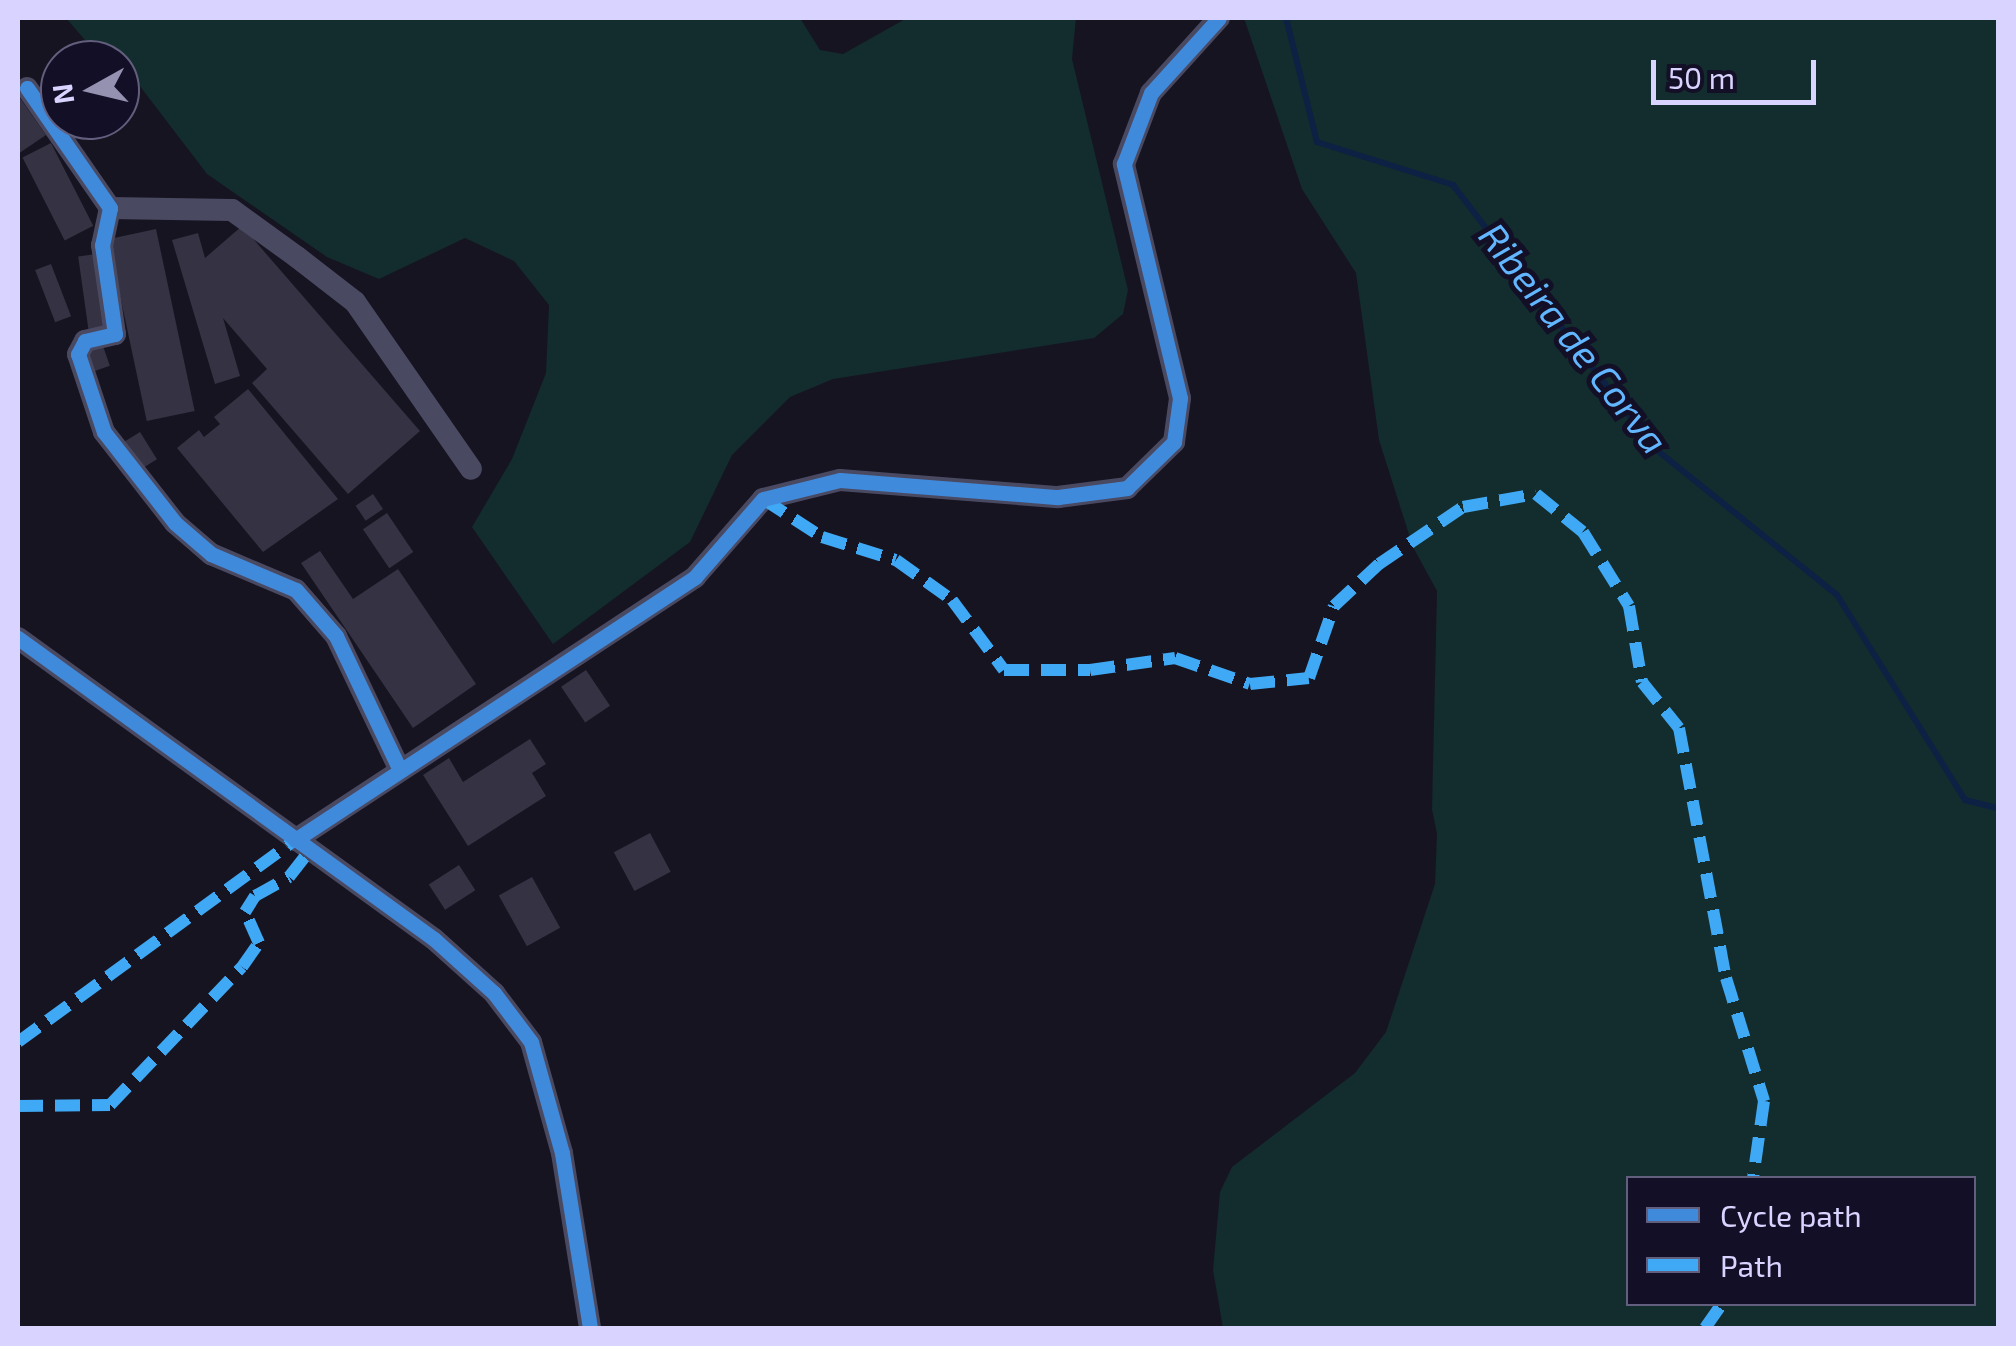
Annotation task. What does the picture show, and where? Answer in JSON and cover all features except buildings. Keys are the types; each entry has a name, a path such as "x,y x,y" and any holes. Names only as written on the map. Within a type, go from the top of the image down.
{"street":[{"path":"295,840 398,766 695,578 764,500 797,486 840,480 1058,498 1128,488 1174,442 1180,398 1124,164 1151,93 1219,18"},
{"path":"28,88 110,208 102,244 116,334 86,341 78,354 104,432 175,522 211,554 296,590 336,636 398,766"},
{"path":"110,208 232,210 354,302 470,468"},
{"path":"18,638 434,940 494,993 530,1042 562,1153 590,1328"}],"green space":[{"path":"66,18 800,18 820,50 843,54 907,18 1076,18 1072,59 1128,290 1123,314 1094,338 833,379 790,397 732,455 690,542 553,644 472,527 512,459 546,373 549,305 514,261 465,238 379,279 327,257 207,174 140,86 140,40 85,40"},
{"path":"1244,18 1998,18 1998,1328 1223,1328 1213,1270 1220,1192 1232,1167 1355,1073 1386,1032 1435,884 1437,834 1432,809 1437,591 1413,547 1379,440 1356,273 1302,189"}],"waterway":[{"name":"Ribeira de Corva","path":"1286,18 1317,142 1453,185 1653,447 1837,595 1965,800 1998,808"}],"marked path":[{"path":"763,499 822,537 896,560 952,600 1004,670 1090,670 1175,658 1250,684 1309,678 1334,606 1379,564 1463,507 1536,494 1583,532 1629,606 1642,682 1679,728 1726,978 1764,1101 1753,1176"},
{"path":"18,1042 295,840"},
{"path":"18,1106 110,1105 242,967 259,943 245,912 255,896 289,877 310,850"},
{"path":"1705,1328 1721,1306"}],"cycle path":[{"path":"295,840 695,577 763,499 840,480 1058,497 1127,488 1174,442 1180,398 1124,164 1151,93 1219,18"},
{"path":"27,88 110,208 102,245 115,334 85,341 78,354 104,432 175,523 211,554 296,590 336,636 398,766"},
{"path":"18,638 434,939 494,993 531,1042 562,1153 590,1328"}]}
